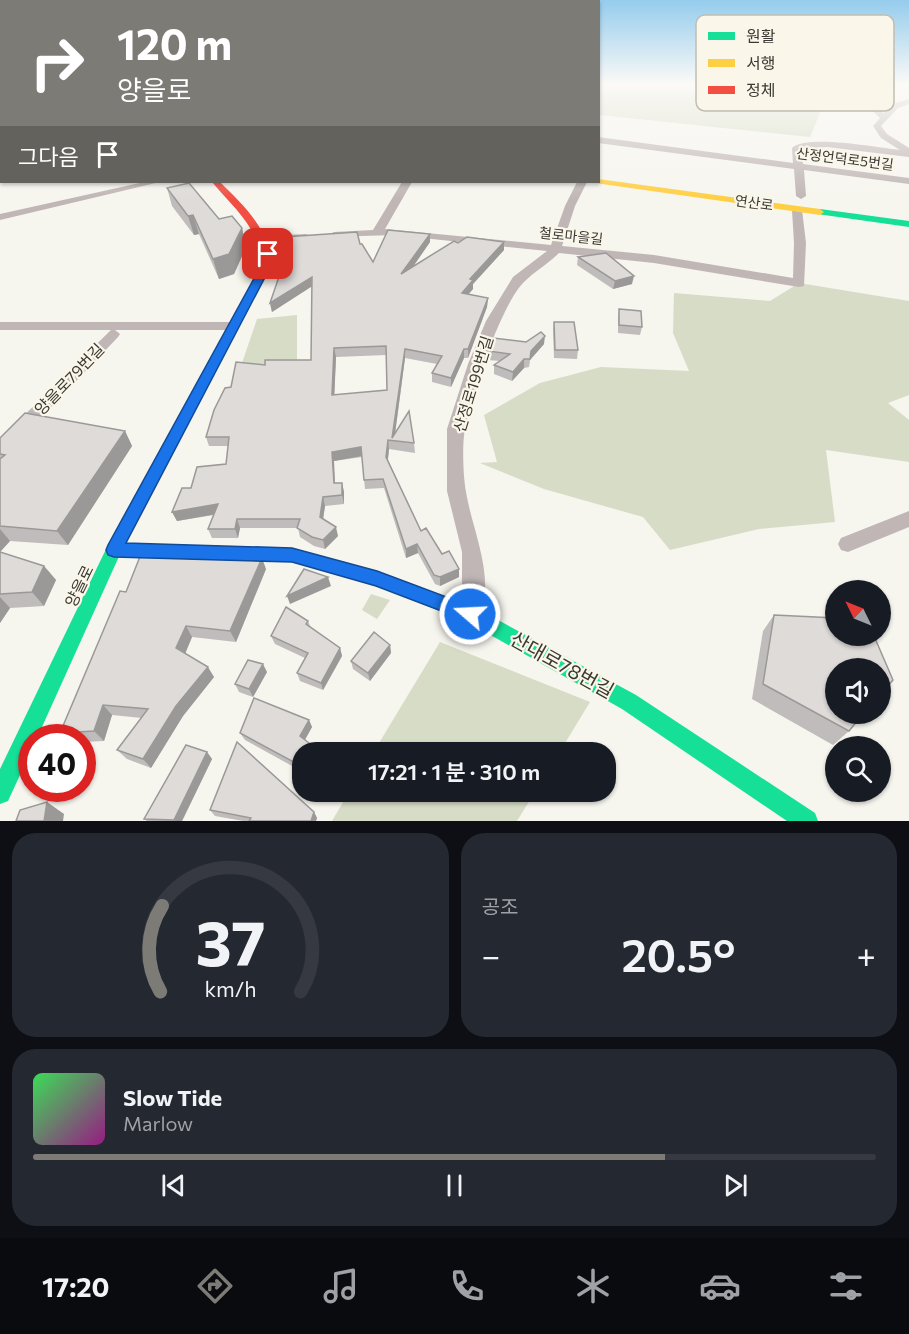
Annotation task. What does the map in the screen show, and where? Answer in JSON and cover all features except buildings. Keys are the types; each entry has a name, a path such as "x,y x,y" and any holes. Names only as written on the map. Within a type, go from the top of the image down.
{"street":[{"path":"878,123 878,129 909,153"},
{"name":"산정언덕로5번길","path":"600,140 909,181"},
{"path":"799,203 796,148 827,144 909,153"},
{"name":"연산로","path":"600,170 799,203 909,224"},
{"name":"연산로","path":"600,181 799,203 909,211"},
{"path":"0,217 151,183"},
{"path":"217,183 252,220 265,240"},
{"path":"378,231 406,183"},
{"name":"산정로199번길","path":"470,614 472,552 456,492 456,429 476,364 493,321 518,280 543,262 555,249 570,206 582,183"},
{"name":"철로마을길","path":"265,240 378,231 654,260 800,283 799,203"},
{"name":"양을로","path":"0,793 114,550 268,262 265,240"},
{"path":"0,326 233,326"},
{"name":"양을로79번길","path":"0,450 113,334"},
{"path":"848,544 909,519"},
{"name":"산대로78번길","path":"114,550 292,555 377,579 470,614 629,702 807,821"}],"green space":[{"path":"679,123 816,123 810,137"},
{"path":"799,283 909,301 909,395 888,403 909,420 909,462 826,450 835,522 759,529 670,550 643,517 544,489 480,463 497,462 484,415 540,383 601,367 689,371 673,333 674,293 770,301"},
{"path":"297,315 297,366 241,366 257,319"},
{"path":"371,594 390,600 377,619 362,610"},
{"path":"440,642 590,702 566,742 380,742"},
{"path":"343,802 529,802 517,821 332,821"}],"traffic: fast":[{"path":"820,212 909,224"},
{"path":"0,793 114,550 222,348"},
{"path":"415,593 470,614 629,702 807,821"}],"traffic: slow":[{"path":"600,181 820,212"}],"traffic: jam":[{"path":"217,183 250,218 262,238 268,262 222,348"},
{"path":"114,550 292,555 377,579 415,593"}],"route":[{"path":"268,254 268,262 114,550 292,555 377,579 470,614"}]}
